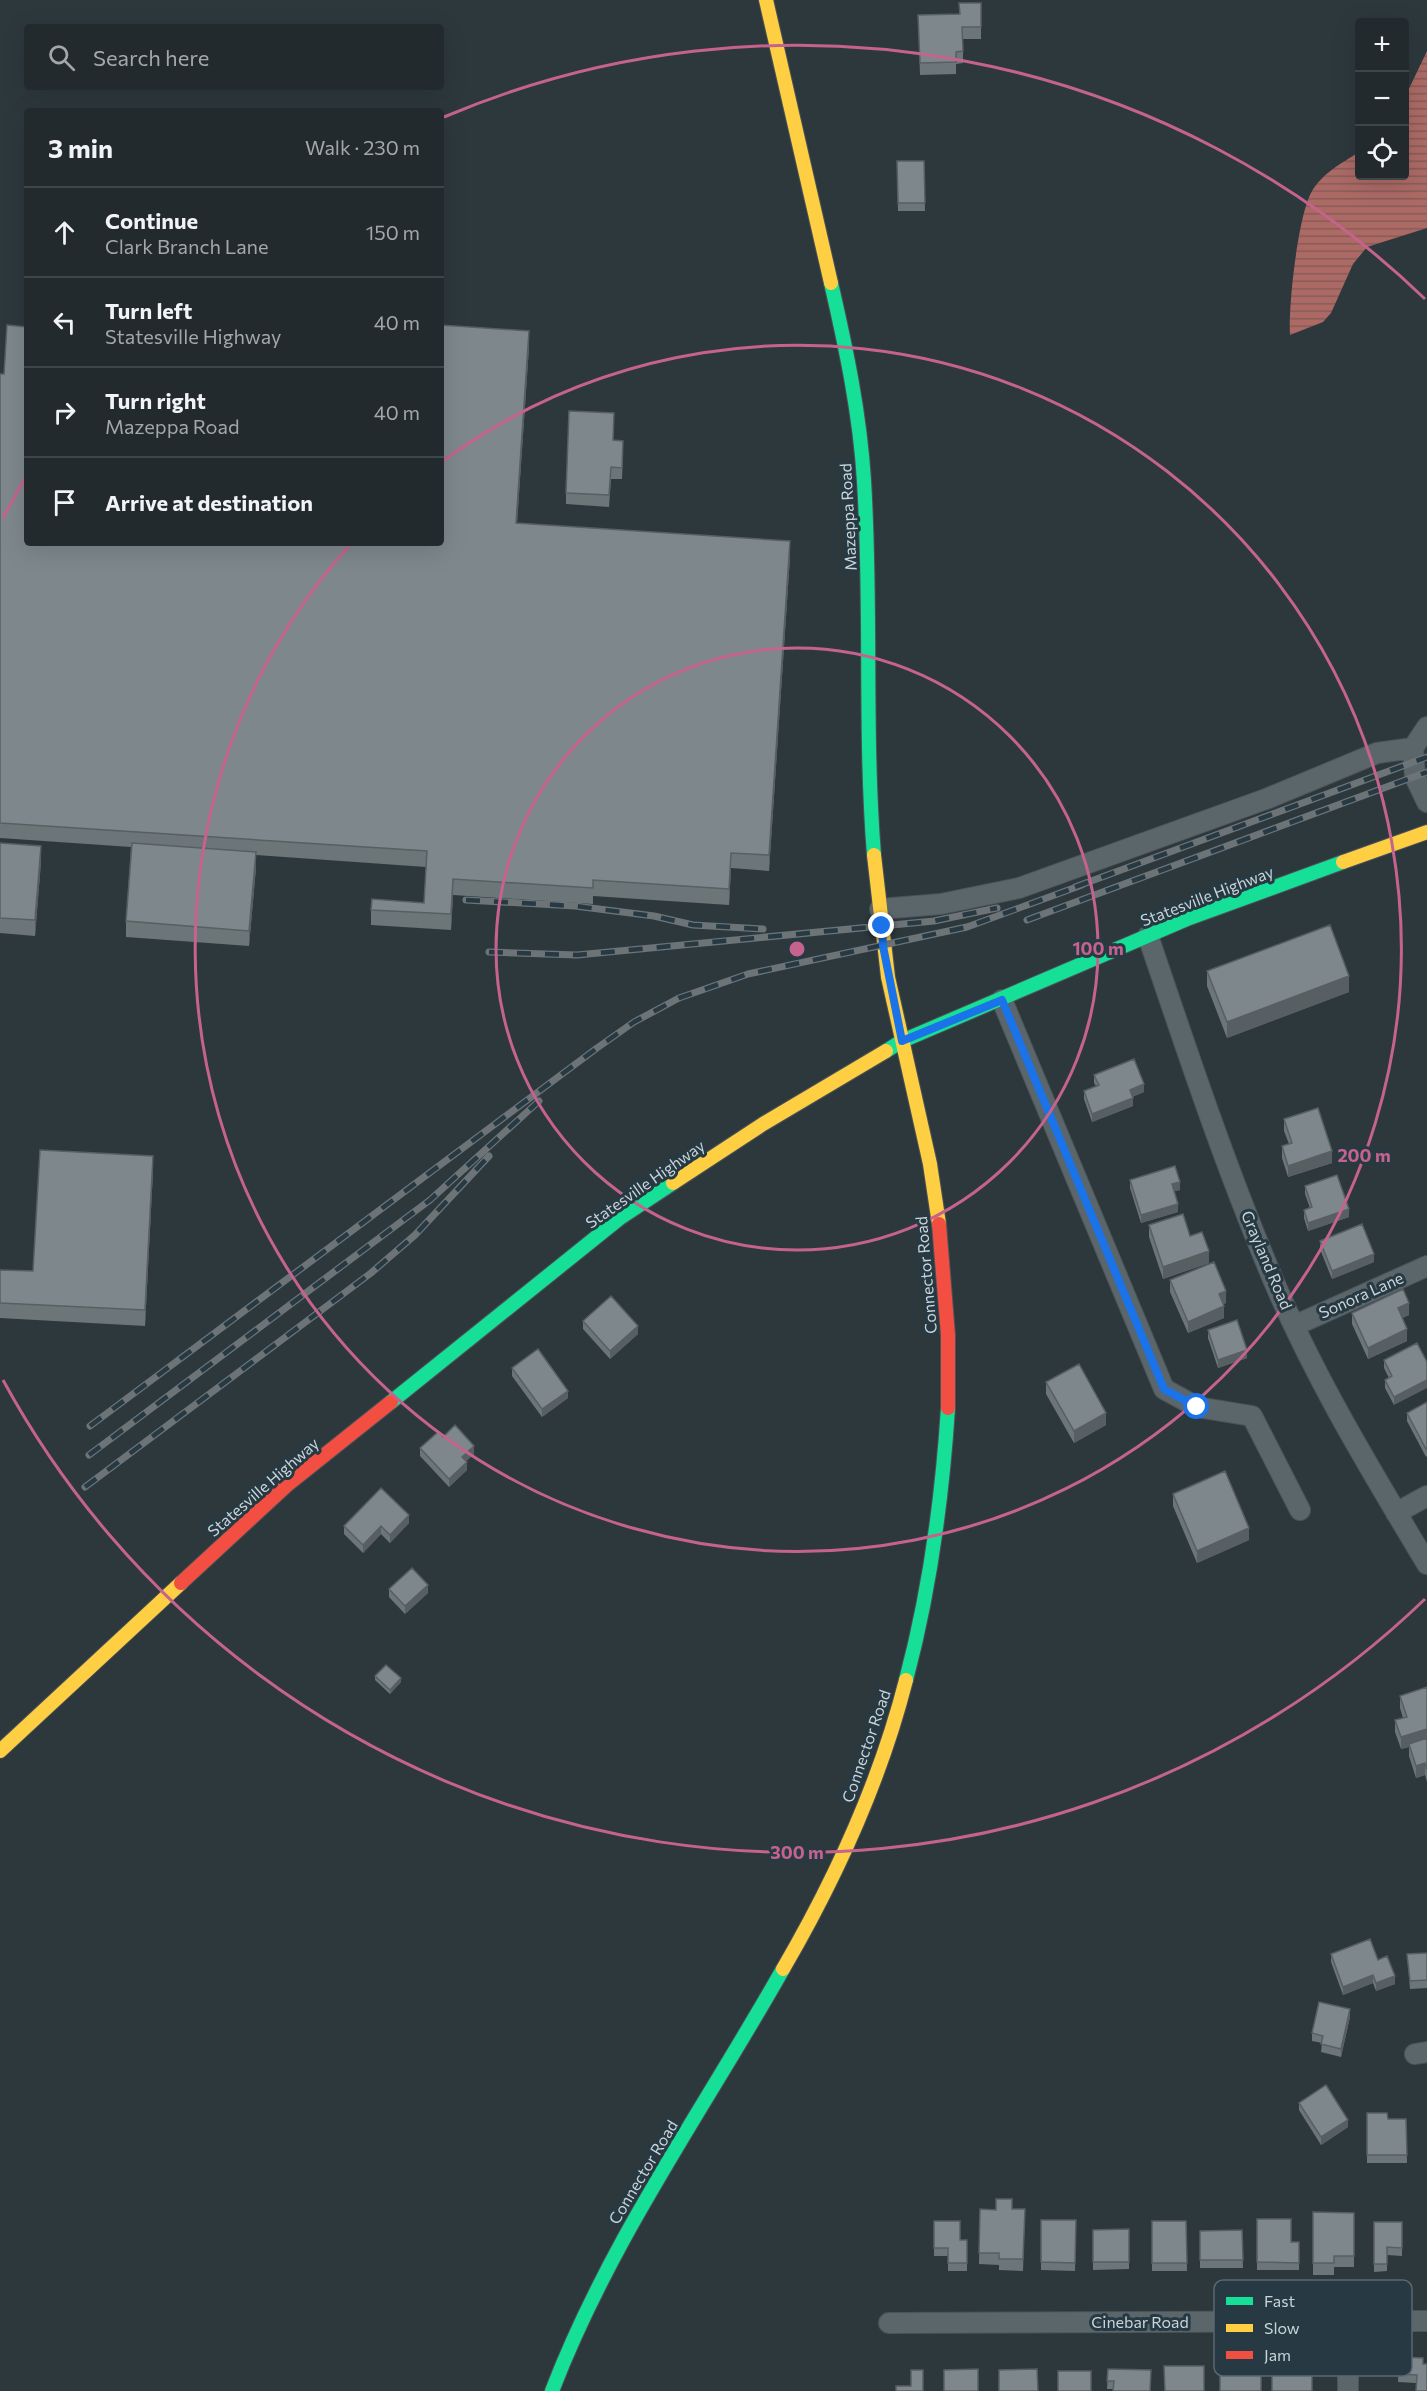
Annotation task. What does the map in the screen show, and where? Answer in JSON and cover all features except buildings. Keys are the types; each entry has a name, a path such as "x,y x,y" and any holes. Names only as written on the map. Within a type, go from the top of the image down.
{"street":[{"name":"Mazeppa Road","path":"766,0 851,368 860,438 868,564 867,746 871,819 883,946 902,1041"},
{"path":"1427,727 1413,748 1415,777 1427,802"},
{"path":"880,909 941,904 1019,888 1266,799 1377,753 1413,748"},
{"name":"Statesville Highway","path":"0,1751 287,1485 620,1218 764,1124 902,1041 1187,919 1427,832"},
{"name":"Grayland Road","path":"1148,936 1215,1130 1266,1262 1347,1427 1427,1564"},
{"path":"1002,1000 1164,1389 1197,1407 1252,1416 1300,1510"},
{"name":"Connector Road","path":"552,2391 570,2344 614,2252 779,1978 814,1913 879,1769 903,1689 923,1606 942,1486 948,1420 949,1350 944,1262 934,1188 902,1041"},
{"name":"Sonora Lane","path":"1296,1325 1427,1266"},
{"path":"1396,1513 1427,1496"},
{"name":"Cinebar Road","path":"889,2324 1214,2322"}],"shaded area":[{"path":"1427,51 1427,228 1367,247 1353,264 1331,313 1323,322 1290,335 1295,263 1302,221 1311,193 1326,175 1355,155 1355,180 1409,180 1409,89"}],"railway":[{"path":"1075,887 1427,757"},
{"path":"1027,920 1427,772"},
{"path":"90,1426 634,1022 679,998 748,974 967,927 1082,885"},
{"path":"466,900 575,906 654,916 693,925 763,929"},
{"path":"489,952 577,955 934,921 997,908"},
{"path":"89,1455 430,1200 539,1101"},
{"path":"85,1487 371,1273 415,1235 489,1156"}],"traffic: fast":[{"path":"831,283 852,381 864,481 868,575 869,762 874,855"},
{"path":"886,1051 902,1041 1187,919 1343,862"},
{"path":"391,1402 620,1218 673,1183"},
{"path":"906,1680 922,1613 934,1545 948,1408"},
{"path":"552,2391 575,2335 630,2228 783,1969"}],"traffic: slow":[{"path":"766,0 831,283"},
{"path":"1343,862 1427,832"},
{"path":"874,855 888,977 930,1164 939,1224"},
{"path":"673,1183 763,1124 886,1051"},
{"path":"0,1751 181,1583"},
{"path":"783,1969 821,1900 855,1829 883,1755 906,1680"}],"traffic: jam":[{"path":"939,1224 948,1335 948,1408"},
{"path":"181,1583 287,1485 391,1402"}],"route":[{"path":"882,926 883,946 902,1041 1002,1000 1164,1389 1197,1407"}]}
